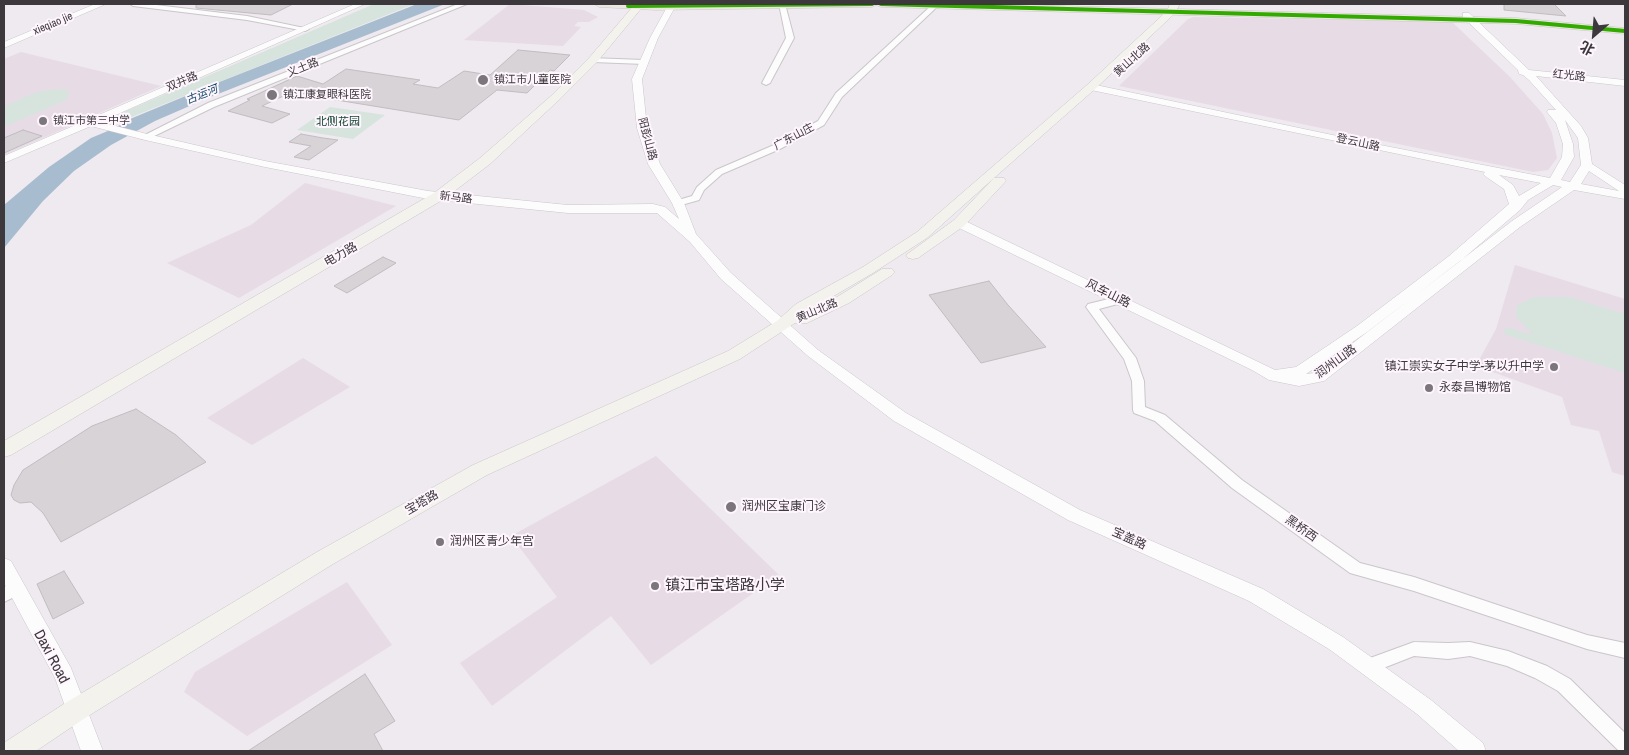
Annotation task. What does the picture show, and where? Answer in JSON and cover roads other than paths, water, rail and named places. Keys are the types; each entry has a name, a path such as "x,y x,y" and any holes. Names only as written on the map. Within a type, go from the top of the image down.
{"main road":[{"path":"599,4 671,7 872,4"},
{"path":"881,4 1180,8"},
{"path":"1027,4 1547,19 1625,27"},
{"name":"电力路","path":"4,450 276,293 434,195 485,161 593,60 634,5"},
{"name":"电力路","path":"4,438 434,195 547,97 634,5"},
{"name":"黄山北路","path":"783,325 809,316 843,300 959,222 1097,86 1180,8"},
{"path":"1462,17 1625,31"},
{"name":"黄山北路","path":"783,325 802,308 868,270 922,235 1097,86"},
{"name":"宝塔路","path":"14,751 76,710 325,558 480,470 734,355 783,325"},
{"name":"宝塔路","path":"24,751 76,710"}],"street":[{"name":"xieqiao jie","path":"4,45 102,4"},
{"path":"133,4 247,18 305,29"},
{"name":"双井路","path":"4,160 361,4"},
{"name":"义土路","path":"138,135 464,4"},
{"path":"766,83 790,38 782,4"},
{"name":"广东山庄","path":"678,203 696,198 700,189 719,172 777,147 820,123 839,95 936,5"},
{"name":"阳彭山路","path":"671,7 654,38 637,79 642,128 654,164 678,203 694,239"},
{"path":"1462,17 1576,126 1583,138 1587,164 1625,193"},
{"path":"593,60 644,62"},
{"path":"1518,72 1561,122 1565,132 1568,157 1553,180"},
{"name":"红光路","path":"1518,72 1625,83"},
{"name":"登云山路","path":"1097,86 1477,167 1553,180"},
{"name":"登云山路","path":"1097,86 1491,168 1625,193"},
{"name":"新马路","path":"90,122 265,164 434,195 568,209 653,208 660,210 694,239 726,276 783,325"},
{"name":"润州山路","path":"1257,366 1274,376 1288,380 1299,381 1319,377 1516,224 1574,184 1587,164"},
{"path":"1477,167 1504,182 1513,194 1516,207"},
{"name":"润州山路","path":"1257,366 1277,372 1299,372 1362,329 1454,259 1516,207 1524,198 1553,180"},
{"name":"风车山路","path":"959,222 1257,366"},
{"name":"黑桥西","path":"1121,300 1092,306 1130,358 1138,381 1139,410 1160,418 1237,484 1355,568 1414,584 1587,642 1625,651"},
{"name":"宝盖路","path":"783,325 813,354 900,417 1074,515 1256,595 1336,643 1424,707 1475,751"},
{"name":"Daxi Road","path":"4,566 10,592 64,675 92,751"},
{"path":"1368,666 1414,649 1448,651 1470,649 1508,659 1541,672 1564,685 1625,745"}],"water":[{"name":"古运河","path":"417,4 445,4 208,98 155,121 111,145 74,171 43,201 4,248 4,205 49,167 91,138 115,128 130,119 217,83"}],"place":[{"name":"镇江市儿童医院","path":"483,80"},
{"name":"镇江康复眼科医院","path":"272,95"},
{"name":"镇江市第三中学","path":"43,121"},
{"name":"镇江崇实女子中学-茅以升中学","path":"1554,367"},
{"name":"永泰昌博物馆","path":"1429,388"},
{"name":"润州区宝康门诊","path":"731,507"},
{"name":"润州区青少年宫","path":"440,542"},
{"name":"镇江市宝塔路小学","path":"655,586"}],"park label":[{"name":"北侧花园","path":"338,122"}]}
